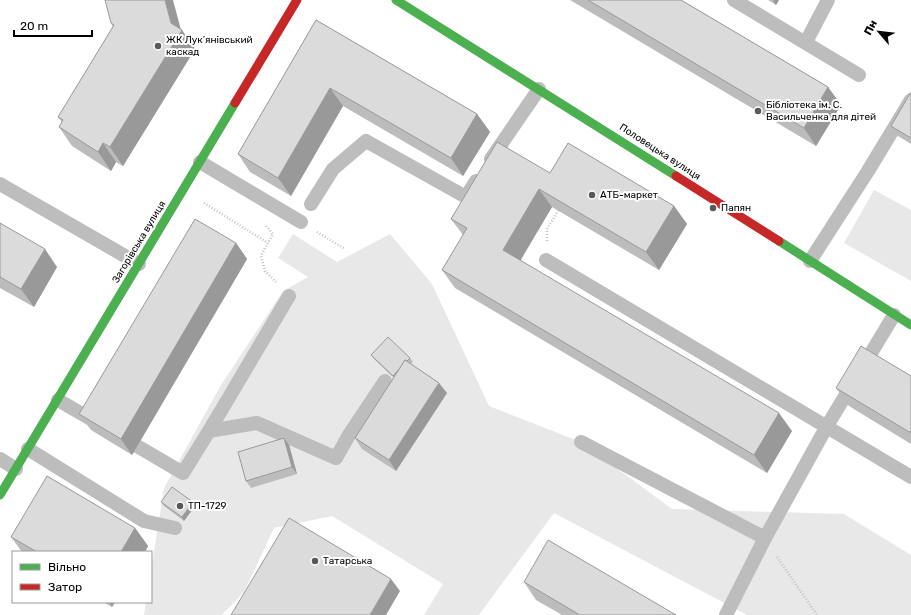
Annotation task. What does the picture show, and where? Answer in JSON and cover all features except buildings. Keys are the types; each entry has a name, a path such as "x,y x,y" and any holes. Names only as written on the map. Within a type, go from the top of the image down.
{"street":[{"name":"Загорівська вулиця","path":"0,495 297,0"},
{"name":"Половецька вулиця","path":"396,0 539,88 911,325"}],"lane":[{"path":"734,0 859,75"},
{"path":"806,42 828,0"},
{"path":"311,204 333,168 366,141 466,197 539,88"},
{"path":"810,261 868,171 911,100"},
{"path":"200,162 300,222"},
{"path":"0,184 139,264"},
{"path":"546,260 911,477"},
{"path":"137,446 183,472 289,296"},
{"path":"726,615 765,538 827,426 894,315"},
{"path":"209,431 257,423 336,458 349,435 385,381"},
{"path":"58,400 96,422"},
{"path":"581,442 765,538"},
{"path":"28,449 144,521 176,528"},
{"path":"0,459 16,469"}],"path":[{"path":"202,202 268,243 261,256 265,271"},
{"path":"547,229 562,204"},
{"path":"300,222 345,249"},
{"path":"765,538 817,615"}],"shaded area":[{"path":"874,190 911,210 911,281 844,243"},
{"path":"293,234 337,262 390,234 432,284 489,406 581,442 672,509 844,514 911,555 911,615 747,615 554,513 479,615 424,615 443,584 332,516 274,528 244,592 222,615 144,615 146,603 152,603 152,564 164,488 221,385 283,291 308,277 278,258"}],"traffic: fast":[{"path":"396,0 676,176"},
{"path":"0,495 235,103"},
{"path":"779,241 911,325"}],"traffic: jam":[{"path":"235,103 297,0"},
{"path":"676,176 779,241"}],"place":[{"name":"ЖК Лук’янівський каскад","path":"158,46"},
{"name":"Бібліотека ім. С. Васильченка для дітей","path":"758,111"},
{"name":"АТБ-маркет","path":"592,195"},
{"name":"Папян","path":"713,208"},
{"name":"ТП-1729","path":"180,506"},
{"name":"Татарська","path":"315,561"}]}
